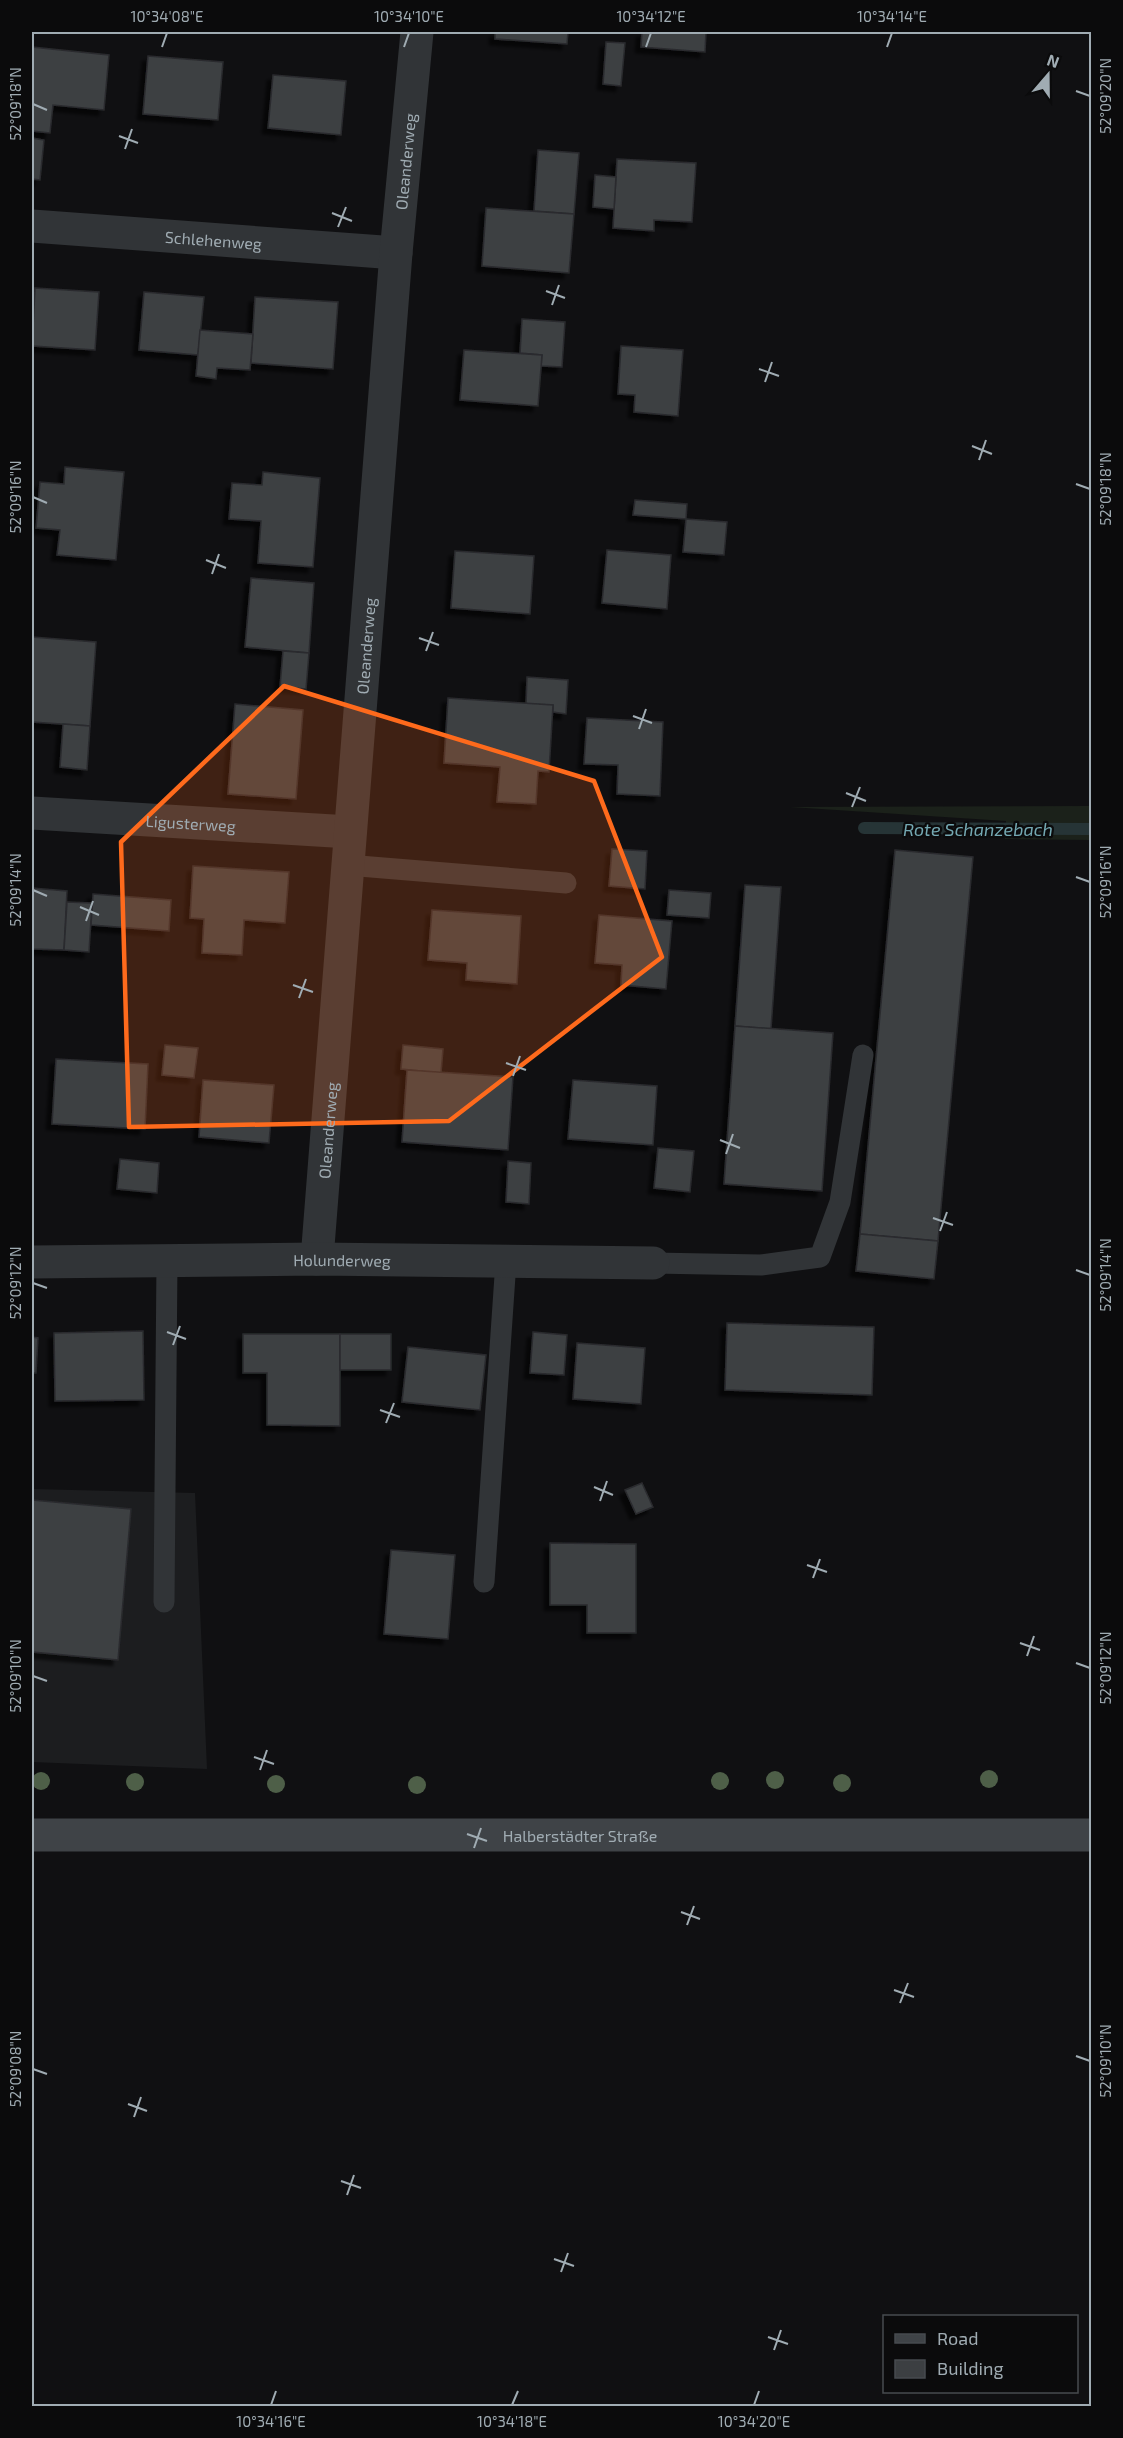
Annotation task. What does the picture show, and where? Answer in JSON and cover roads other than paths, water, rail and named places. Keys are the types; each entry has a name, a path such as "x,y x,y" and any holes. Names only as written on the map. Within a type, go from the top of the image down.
{"main road":[{"name":"Halberstädter Straße","path":"32,1835 1092,1835"}],"street":[{"name":"Oleanderweg","path":"316,1259 396,253 417,32"},
{"name":"Schlehenweg","path":"32,226 396,253"},
{"name":"Ligusterweg","path":"32,813 350,832"},
{"name":"Holunderweg","path":"32,1262 316,1259 653,1263"}],"lane":[{"path":"347,865 566,883"},
{"path":"653,1263 760,1265 820,1257 840,1202 862,1055"},
{"path":"164,1602 167,1261"},
{"path":"484,1582 506,1261"}],"waterway":[{"name":"Rote Schanzebach","path":"864,828 1092,829"}]}
